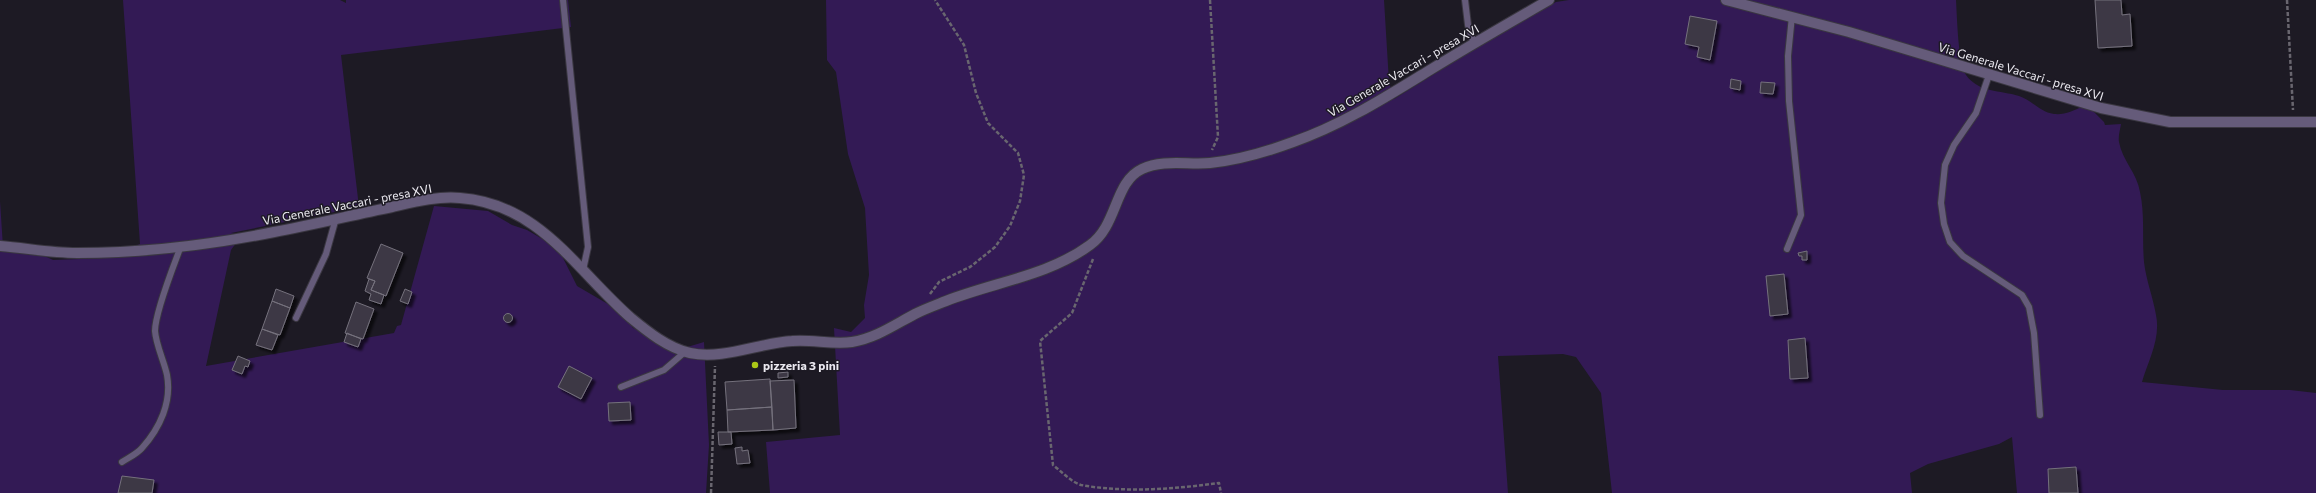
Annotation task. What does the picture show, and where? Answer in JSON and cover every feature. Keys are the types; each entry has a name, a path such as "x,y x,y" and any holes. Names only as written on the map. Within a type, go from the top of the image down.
{"street":[{"name":"Via Generale Vaccari - presa XVI","path":"0,246 75,253 181,246 273,233 336,218 421,201 449,197 474,199 502,206 531,223 564,249 612,301 645,330 686,351 715,354 780,342 852,342 882,333 928,308 988,287 1041,271 1089,246 1103,234 1111,221 1117,202 1126,184 1137,171 1156,164 1207,163 1260,153 1324,130 1390,95 1549,0"},
{"name":"Via Generale Vaccari - presa XVI","path":"1726,0 1749,3 2101,108 2170,122 2294,120 2316,122"}],"lane":[{"path":"564,0 588,247 583,270"},
{"path":"1465,0 1468,25 1474,44"},
{"path":"1787,249 1801,215 1789,101 1788,56 1792,16"},
{"path":"1989,75 1976,114 1954,145 1945,165 1941,203 1944,224 1950,242 1963,256 2022,295 2029,307 2034,333 2040,415"},
{"path":"296,318 326,254 336,218"},
{"path":"122,462 142,449 166,409 169,397 167,377 155,332 160,308 181,246"},
{"path":"621,387 664,370 686,351"}],"path":[{"path":"928,308 930,292 939,282 970,267 995,247 1010,226 1020,201 1024,175 1018,153 988,123 976,92 964,45 935,0"},
{"path":"1207,163 1218,137 1210,0"},
{"path":"2287,0 2294,120"},
{"path":"1094,256 1072,313 1040,341 1053,465 1079,485 1116,493 1172,490 1219,483 1221,493"},
{"path":"711,493 715,354"}],"shaded area":[{"path":"123,0 340,0 346,3 346,0 568,0 571,27 341,55 359,207 231,233 241,236 231,250 206,366 394,333 397,326 401,325 434,206 488,211 512,225 527,230 551,244 562,256 577,286 613,307 625,316 633,328 684,348 704,342 709,445 706,493 0,493 0,201 3,247 30,249 53,260 106,258 140,244"},
{"path":"826,0 1384,0 1389,82 1394,99 1486,42 1556,2 1569,0 1956,0 1961,61 1966,75 1971,81 1983,88 2019,96 2049,113 2065,113 2083,106 2092,110 2104,122 2105,125 2121,124 2119,142 2123,155 2136,179 2142,201 2144,262 2155,308 2157,324 2157,333 2153,350 2142,382 2223,390 2290,390 2316,393 2316,493 2017,493 2012,437 1999,444 1928,464 1910,473 1912,493 1612,493 1601,393 1576,357 1563,354 1498,356 1508,493 770,493 766,442 840,435 834,328 851,332 865,318 864,305 869,275 865,208 848,154 836,72 827,60"}],"building":[{"path":"2095,0 2121,0 2122,15 2130,14 2132,46 2098,48"},
{"path":"1690,16 1717,21 1710,60 1697,57 1699,47 1685,44"},
{"path":"1731,79 1741,81 1740,90 1730,88"},
{"path":"1761,82 1775,83 1773,94 1760,93"},
{"path":"381,244 403,253 386,296 371,290 375,281 367,278"},
{"path":"1807,251 1807,260 1802,260 1802,256 1799,256 1798,253"},
{"path":"1784,274 1788,314 1770,316 1766,276"},
{"path":"369,279 375,281 371,290 384,295 381,304 369,300 371,294 365,291"},
{"path":"276,289 294,296 290,308 272,301"},
{"path":"405,289 412,292 408,304 400,301"},
{"path":"272,301 290,308 280,335 262,329"},
{"path":"356,302 374,309 363,339 345,333"},
{"path":"508,313 513,318 508,323 503,318"},
{"path":"262,329 278,335 272,350 256,345"},
{"path":"347,333 361,339 358,347 344,342"},
{"path":"1805,338 1808,378 1790,379 1788,340"},
{"path":"238,356 250,361 248,367 245,366 242,374 232,370"},
{"path":"569,366 592,378 581,399 558,387"},
{"path":"788,372 788,377 778,378 778,373"},
{"path":"770,379 772,407 727,410 725,382"},
{"path":"794,380 796,428 773,430 770,381"},
{"path":"630,402 631,420 609,421 608,403"},
{"path":"772,407 773,430 728,432 727,410"},
{"path":"718,432 731,432 732,444 719,445"},
{"path":"742,447 742,451 748,450 750,463 737,464 735,448"},
{"path":"2076,467 2078,493 2049,493 2048,469"},
{"path":"122,476 154,480 152,493 118,493"}],"place":[{"name":"pizzeria 3 pini","path":"755,365"}]}
